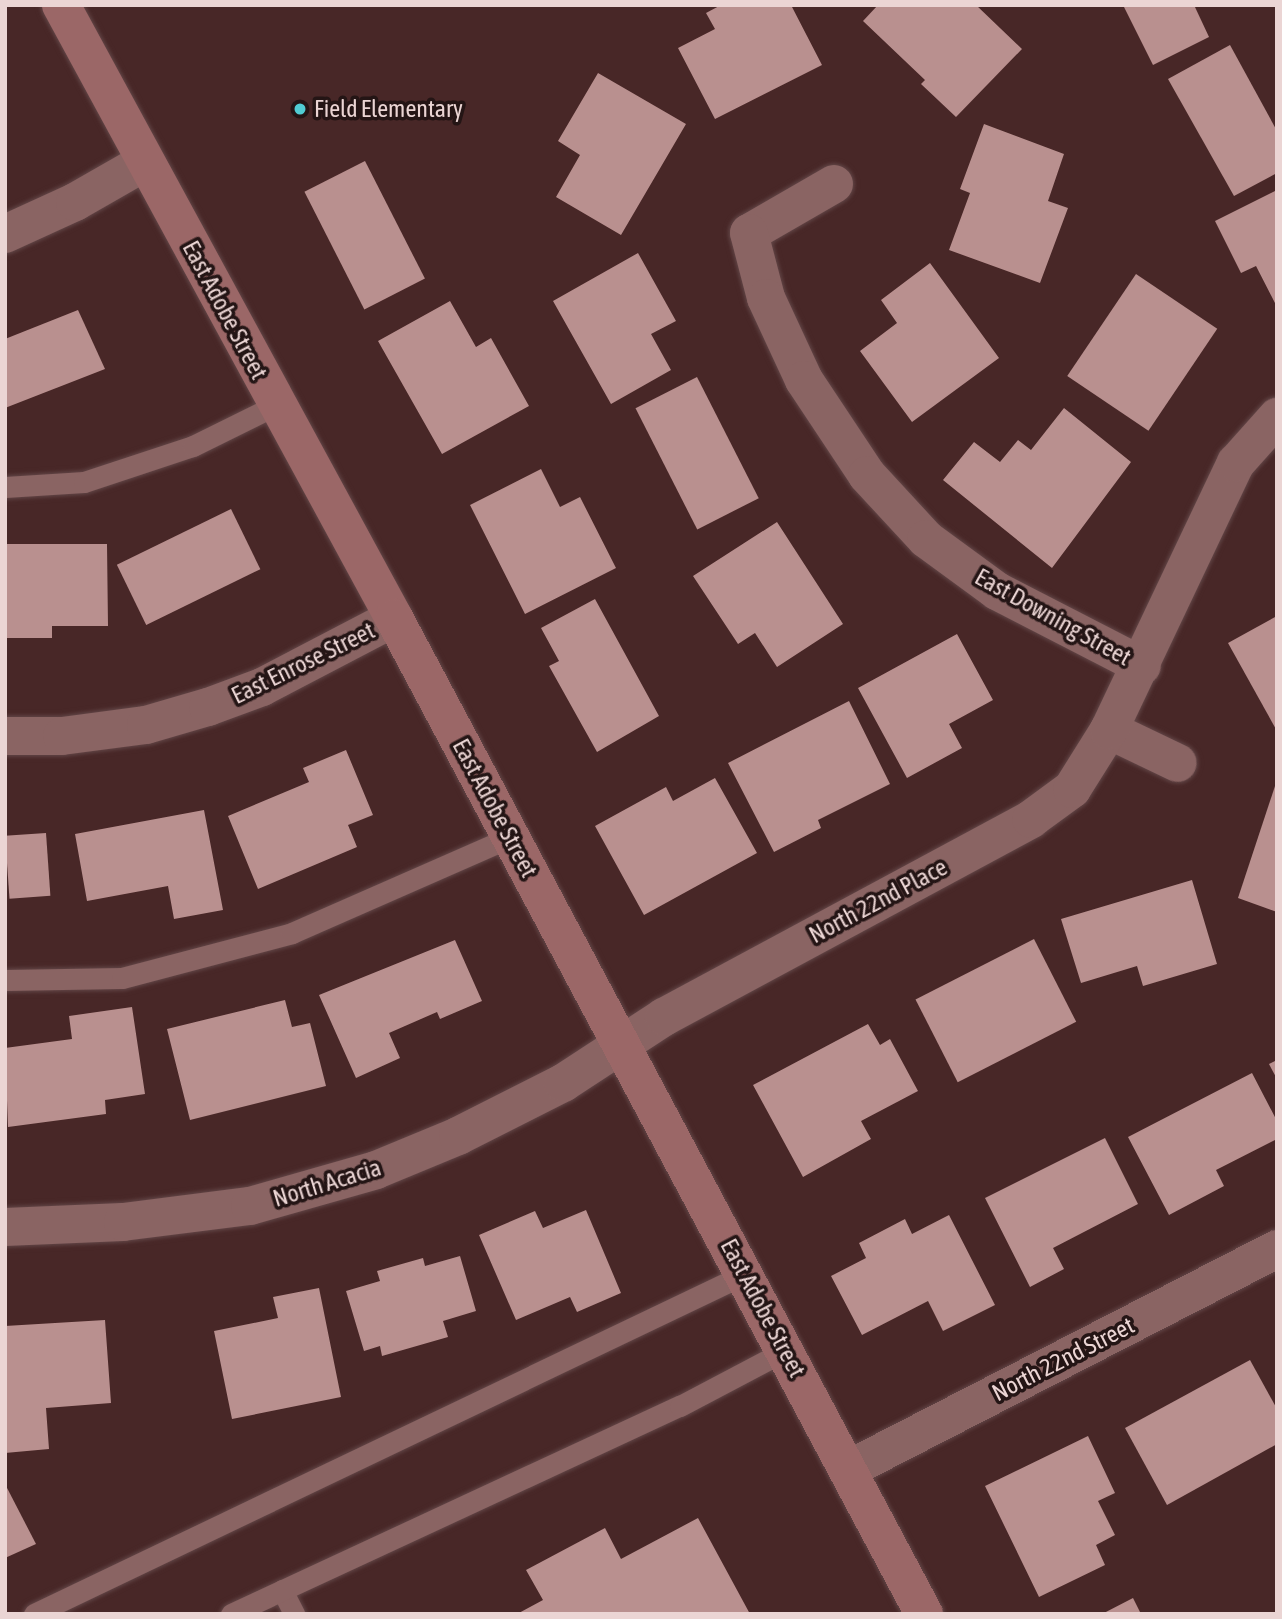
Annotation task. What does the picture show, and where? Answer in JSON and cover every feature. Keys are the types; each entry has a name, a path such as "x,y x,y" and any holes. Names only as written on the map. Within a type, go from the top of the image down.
{"street":[{"name":"East Adobe Street","path":"61,5 394,618 925,1614"},
{"path":"5,234 75,202 145,162"},
{"name":"East Downing Street","path":"834,184 750,233 765,298 804,380 867,475 926,539 997,591 1142,666"},
{"name":"North 22nd Place","path":"622,1045 664,1017 1031,819 1072,789 1109,730 1142,666 1236,463 1277,417"},
{"name":"East Enrose Street","path":"5,736 62,736 146,725 208,707 262,687 394,618"},
{"path":"1109,730 1178,763"},
{"name":"North Acacia","path":"5,1227 123,1222 250,1206 376,1170 458,1136 563,1083 622,1045"},
{"name":"North 22nd Street","path":"849,1469 1277,1249"}],"lane":[{"path":"5,487 84,482 193,446 276,405"},
{"path":"5,980 121,978 292,933 511,837"},
{"path":"34,1614 745,1274"},
{"path":"231,1614 680,1406 786,1350"},
{"path":"282,1590 295,1614"}],"building":[{"path":"721,5 791,5 822,65 715,119 678,48 715,29 706,13"},
{"path":"878,5 976,5 1022,49 956,117 921,84 925,80 863,21"},
{"path":"1123,5 1194,5 1209,37 1153,65"},
{"path":"1230,45 1277,131 1277,173 1234,196 1168,79"},
{"path":"598,73 686,124 621,235 556,197 580,155 558,141"},
{"path":"984,124 1064,154 1048,201 1068,208 1040,283 949,250 970,193 960,189"},
{"path":"365,161 425,279 364,309 304,192"},
{"path":"1277,190 1277,307 1256,266 1241,273 1215,221"},
{"path":"638,253 676,321 651,334 671,370 611,404 553,301"},
{"path":"930,263 999,358 912,422 860,351 897,323 881,300"},
{"path":"1136,274 1217,329 1148,431 1067,376"},
{"path":"450,301 476,347 491,338 529,406 442,454 378,341"},
{"path":"78,310 105,369 5,408 5,339"},
{"path":"697,377 759,498 697,530 636,408"},
{"path":"1064,408 1131,462 1052,568 943,480 974,442 1000,462 1018,440 1031,450"},
{"path":"541,469 560,507 580,497 616,568 525,614 470,505"},
{"path":"231,509 260,569 146,625 117,565"},
{"path":"777,522 843,624 777,667 755,633 738,644 693,576"},
{"path":"5,544 107,544 108,626 52,626 52,638 5,638"},
{"path":"595,599 659,716 597,752 549,666 559,661 541,628"},
{"path":"1277,616 1277,731 1228,643"},
{"path":"957,634 993,700 949,724 962,748 907,778 858,688"},
{"path":"849,701 890,784 818,820 821,828 774,852 728,763"},
{"path":"346,750 373,815 348,825 357,847 258,889 228,816 309,782 303,768"},
{"path":"715,778 757,853 644,915 595,826 666,787 673,801"},
{"path":"1277,783 1277,912 1238,898"},
{"path":"204,810 223,910 174,919 168,886 87,901 75,834"},
{"path":"46,833 50,896 9,899 5,836"},
{"path":"1192,880 1217,964 1143,986 1137,966 1081,983 1061,919"},
{"path":"1034,939 1076,1022 958,1082 915,999"},
{"path":"455,940 482,1001 440,1019 437,1012 389,1033 400,1058 356,1078 319,995"},
{"path":"285,1000 292,1027 310,1023 326,1086 190,1120 167,1029"},
{"path":"132,1007 145,1094 105,1100 106,1114 8,1127 5,1048 72,1039 69,1016"},
{"path":"868,1024 880,1045 890,1039 918,1091 861,1121 871,1139 803,1177 753,1085"},
{"path":"1277,1060 1277,1079 1269,1064"},
{"path":"1252,1073 1277,1121 1277,1139 1216,1170 1224,1186 1169,1215 1128,1137"},
{"path":"1105,1138 1138,1204 1053,1248 1064,1269 1030,1287 985,1198"},
{"path":"586,1210 621,1293 577,1312 570,1297 516,1320 479,1235 535,1211 543,1228"},
{"path":"949,1215 995,1305 943,1331 928,1301 862,1335 831,1276 866,1258 859,1243 905,1219 912,1234"},
{"path":"460,1256 476,1311 443,1321 448,1337 382,1356 380,1346 364,1351 346,1291 380,1281 377,1271 423,1258 425,1266"},
{"path":"319,1288 341,1397 232,1419 214,1331 278,1318 273,1297"},
{"path":"105,1320 111,1403 46,1408 49,1449 5,1453 5,1326"},
{"path":"1250,1360 1277,1409 1277,1444 1167,1505 1125,1428"},
{"path":"1088,1436 1115,1493 1098,1501 1115,1535 1096,1545 1105,1565 1039,1597 985,1486"},
{"path":"5,1484 36,1544 5,1558"},
{"path":"698,1518 750,1614 517,1614 543,1600 526,1570 605,1528 621,1559"},
{"path":"1133,1598 1141,1614 1102,1614"}],"place":[{"name":"Field Elementary","path":"300,109"}]}
